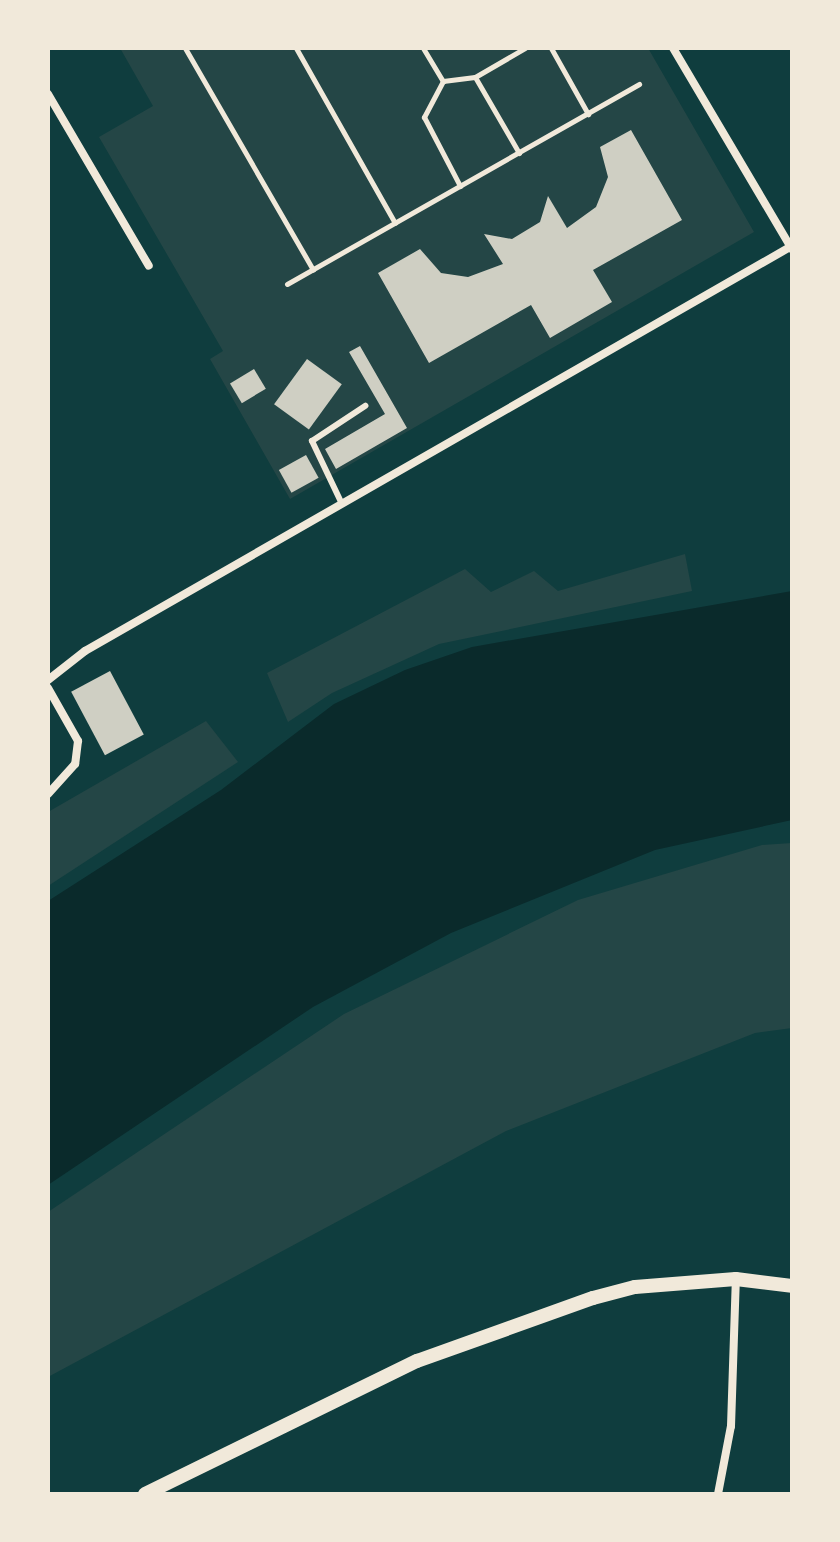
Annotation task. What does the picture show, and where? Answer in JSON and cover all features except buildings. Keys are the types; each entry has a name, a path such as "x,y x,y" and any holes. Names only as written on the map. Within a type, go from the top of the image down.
{"street":[{"path":"48,680 85,651 791,247 673,48"},
{"path":"48,94 149,266"},
{"path":"48,688 78,741 75,764 48,794"},
{"path":"145,1494 294,1417 496,1331 635,1287 736,1279 792,1286"},
{"path":"718,1494 731,1426 736,1279"}],"lane":[{"path":"342,504 312,441 365,406"}],"path":[{"path":"185,48 313,270"},
{"path":"296,48 395,223"},
{"path":"423,48 443,81"},
{"path":"443,81 475,77 525,48"},
{"path":"551,48 588,114"},
{"path":"475,77 519,153"},
{"path":"443,81 424,117 460,186"},
{"path":"287,284 639,84"}],"shaded area":[{"path":"120,48 648,48 754,232 290,499 210,359 223,351 99,137 153,106"},
{"path":"685,554 692,591 439,644 332,693 288,722 267,673 465,569 491,592 534,571 558,591"},
{"path":"792,591 792,820 655,850 451,933 313,1007 48,1185 48,901 221,790 334,704 405,670 472,647"},
{"path":"206,721 238,762 48,886 48,812"},
{"path":"792,843 792,1028 755,1033 506,1131 48,1377 48,1212 344,1014 578,900 762,845"}]}
